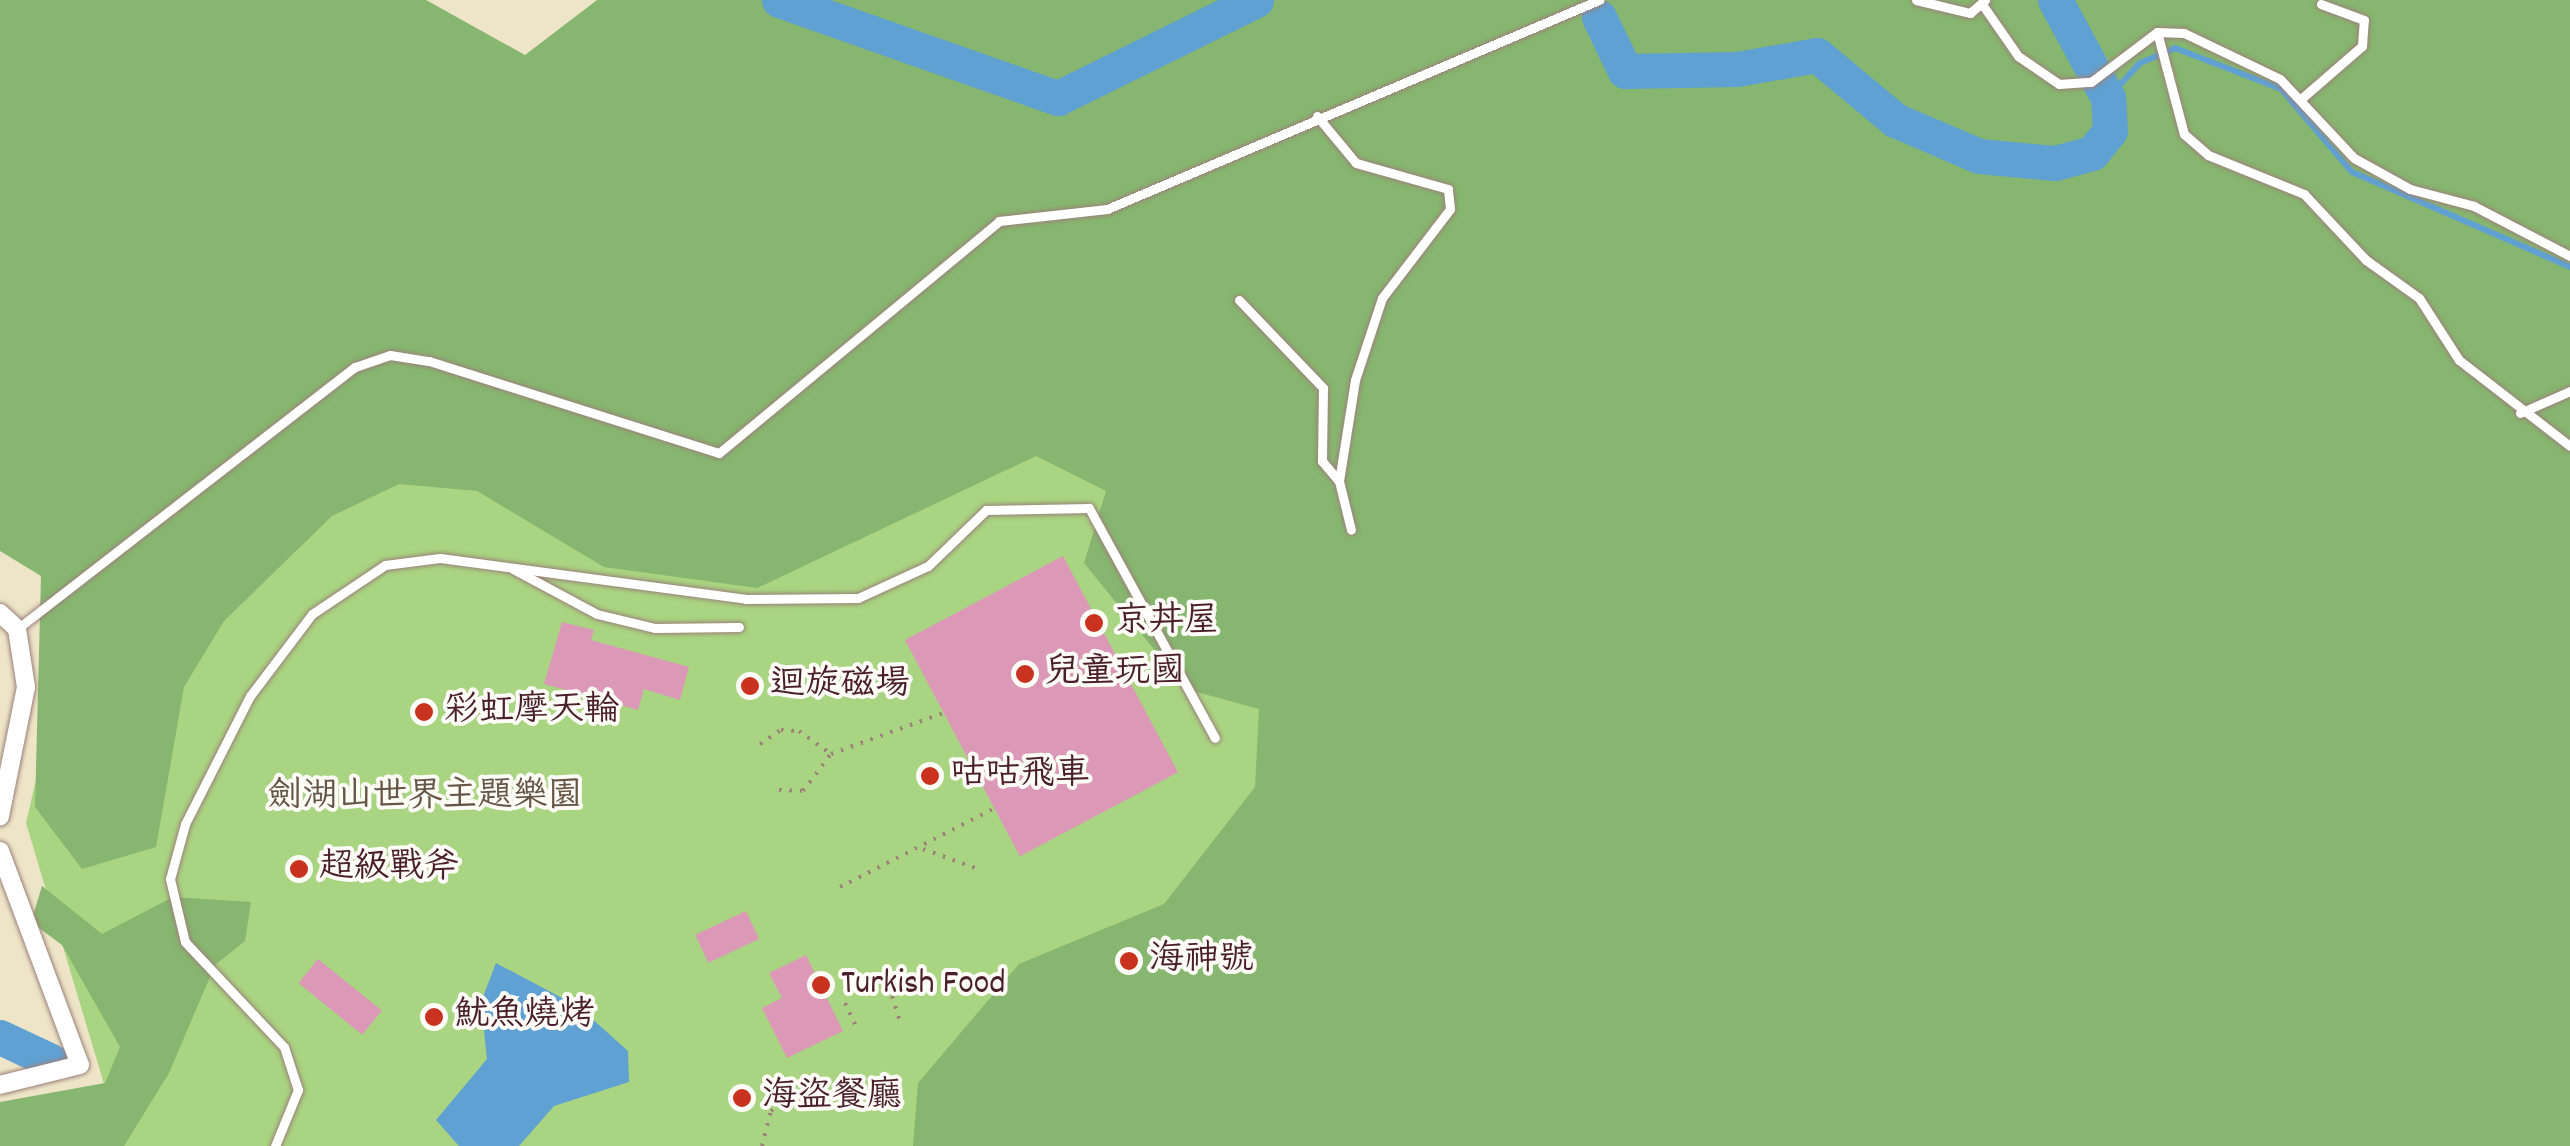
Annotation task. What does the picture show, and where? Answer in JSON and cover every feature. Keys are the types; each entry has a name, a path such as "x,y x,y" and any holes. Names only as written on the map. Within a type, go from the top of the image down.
{"street":[{"path":"0,612 17,630 26,687 0,816"},
{"path":"0,850 80,1065 0,1085"}],"lane":[{"path":"17,630 355,367 390,354 429,361 720,453 999,221 1107,210 1316,116 1598,0"},
{"path":"1916,0 1956,13 1985,3 2018,56 2059,84 2090,82 2157,32"},
{"path":"2302,98 2362,46 2364,20 2321,4"},
{"path":"2157,32 2221,50 2302,98 2354,158 2570,256"},
{"path":"2157,32 2184,134 2208,154 2304,194 2366,260 2420,298 2459,360 2520,413 2570,446"},
{"path":"1316,116 1356,162 1448,188 1450,209 1382,298 1355,380 1339,480 1351,530"},
{"path":"1239,300 1323,388 1322,462 1339,480"},
{"path":"2520,413 2570,390"},
{"path":"275,1146 298,1090 261,1014 185,942 170,879 184,824 250,696 312,614 384,566 440,558 746,598 858,598 928,566 986,510 1088,508 1214,738"},
{"path":"511,568 548,596 597,614 655,628 740,627"}],"path":[{"path":"779,790 803,791 832,754 946,712"},
{"path":"760,744 781,730 799,731 832,754"},
{"path":"840,887 995,808"},
{"path":"922,848 981,870"},
{"path":"888,986 900,1021"},
{"path":"845,1003 858,1031"},
{"path":"762,1146 771,1111 807,1078"}],"green space":[{"path":"0,0 426,0 525,55 597,0 2570,0 2570,1146 913,1146 918,1083 1019,964 1164,904 1255,787 1259,709 1186,689 1084,563 1106,491 1036,456 757,588 604,567 477,491 399,484 332,516 224,621 184,687 156,847 82,869 35,807 41,576 0,551"},
{"name":"劍湖山世界主題樂園","path":"1445,209 1186,1146 0,1146 107,1094 26,823 71,628 347,424"},
{"path":"42,886 102,934 173,897 251,902 245,941 215,965 169,1073 124,1146 0,1146 0,1102 105,1083 120,1047 62,945 31,922"}],"water":[{"path":"496,963 579,1007 628,1051 629,1082 554,1106 519,1146 459,1146 436,1120 487,1059 481,1002"}],"building":[{"name":"兒童玩國","path":"1063,556 1178,772 1020,856 905,640"},
{"path":"562,622 594,630 591,640 689,667 680,700 644,689 638,710 544,684"},
{"path":"746,911 759,939 708,963 695,935"},
{"path":"806,955 843,1031 787,1058 762,1008 782,998 769,973"},
{"path":"318,959 382,1011 362,1035 298,983"}],"waterway":[{"path":"779,0 1058,98 1256,0"},
{"path":"1599,17 1625,71 1737,69 1817,55 1895,120 1979,156 2055,163 2092,153 2110,131 2108,98 2055,0"},
{"path":"2108,98 2140,63 2175,48 2281,89 2352,172 2570,267"},
{"path":"0,1037 51,1061"}],"place":[{"name":"京丼屋","path":"1094,623"},
{"name":"兒童玩國","path":"1025,674"},
{"name":"迴旋磁場","path":"750,686"},
{"name":"彩虹摩天輪","path":"424,712"},
{"name":"咕咕飛車","path":"930,776"},
{"name":"超級戰斧","path":"299,869"},
{"name":"海神號","path":"1129,961"},
{"name":"Turkish Food","path":"821,985"},
{"name":"魷魚燒烤","path":"434,1017"},
{"name":"海盜餐廳","path":"742,1098"}]}
